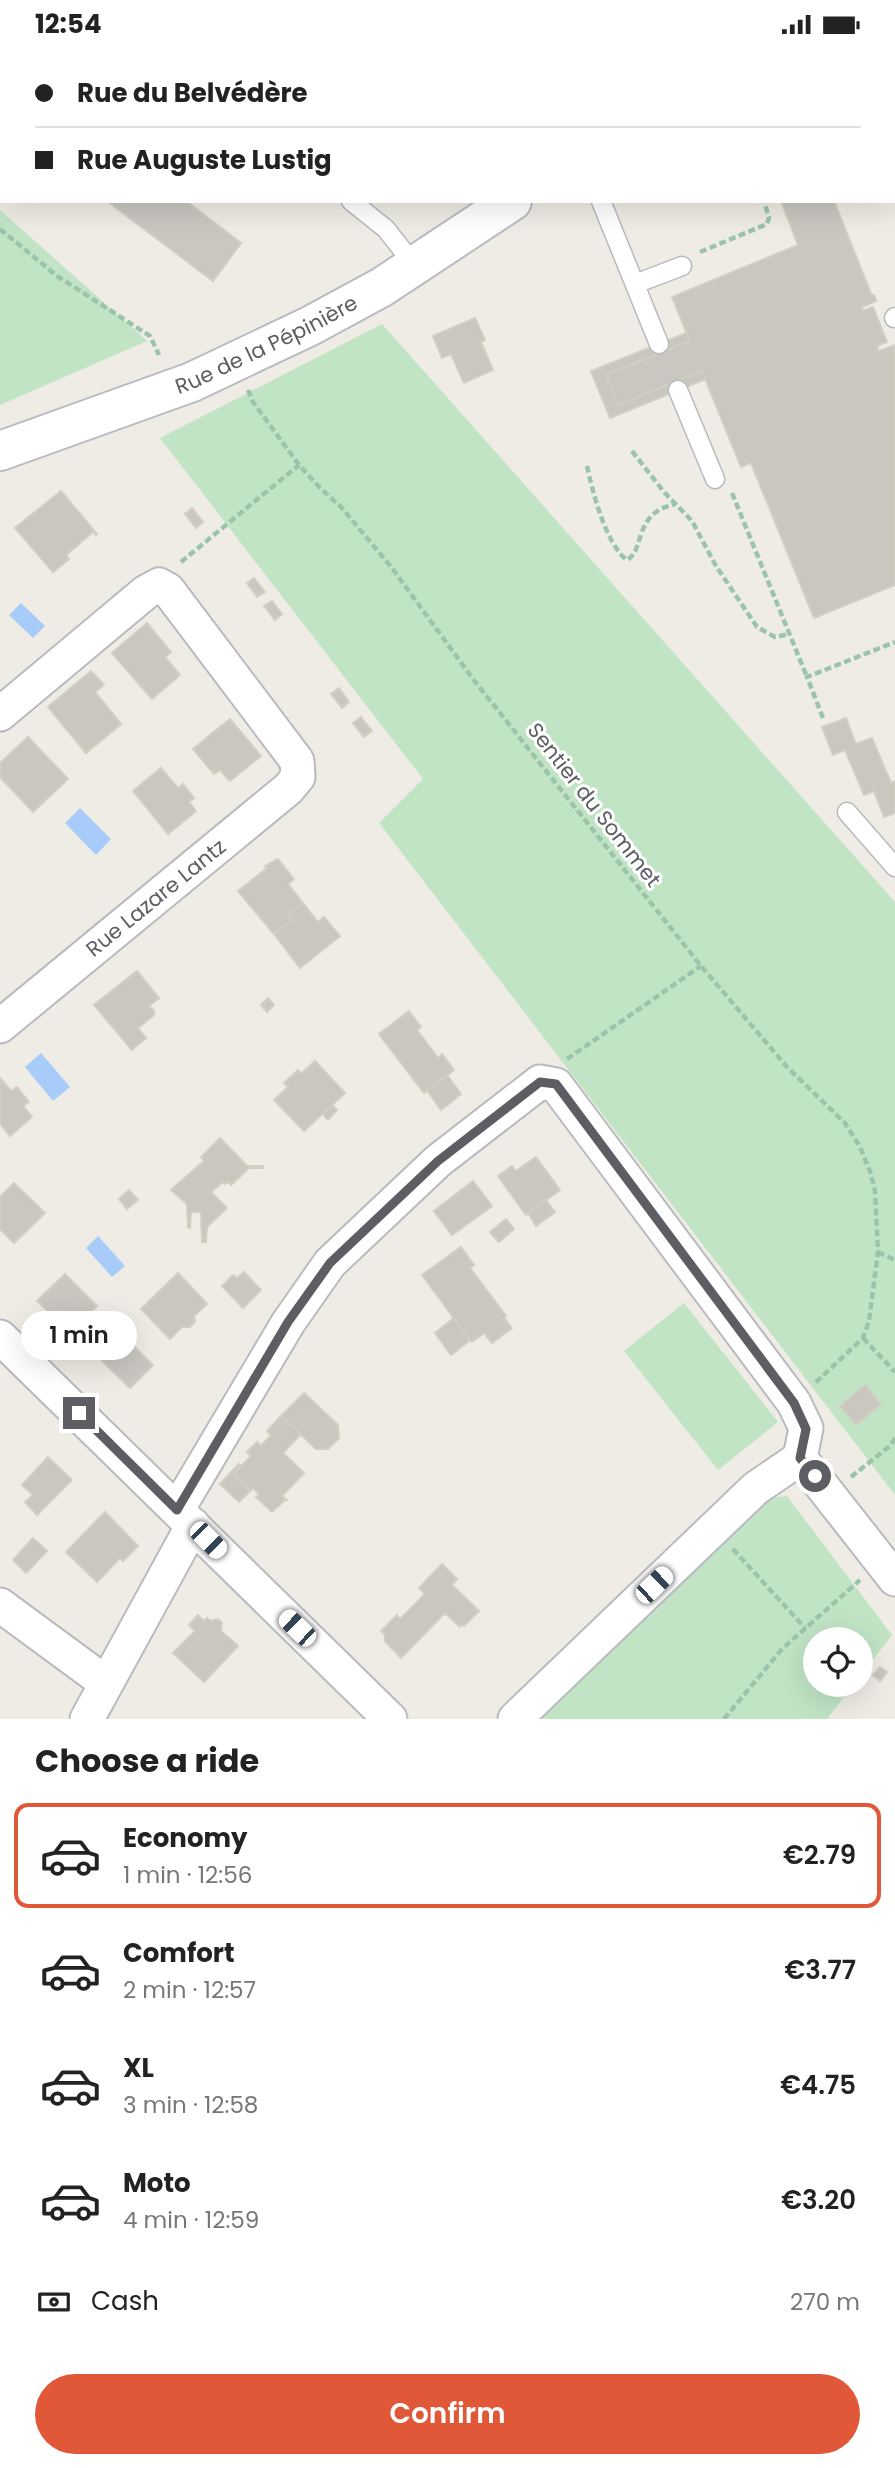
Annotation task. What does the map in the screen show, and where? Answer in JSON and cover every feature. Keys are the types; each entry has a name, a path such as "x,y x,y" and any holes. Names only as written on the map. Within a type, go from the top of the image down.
{"main road":[{"name":"Rue de la Pépinière","path":"0,451 192,382 354,304 509,203"}],"street":[{"path":"0,714 146,592 159,585"},
{"name":"Rue Lazare Lantz","path":"0,1026 288,789 298,777 297,761 168,590 159,585"},
{"path":"87,1719 185,1517 288,1322 330,1263 438,1161 540,1082 556,1084 794,1403 806,1429 800,1458 755,1488 515,1719"},
{"path":"0,1337 390,1719"},
{"path":"800,1458 895,1579"},
{"path":"0,1605 106,1683"}],"lane":[{"path":"354,203 386,229 415,266"},
{"path":"602,203 659,344"},
{"path":"635,284 681,266"},
{"path":"678,390 715,479"},
{"path":"847,812 895,867"}],"path":[{"path":"681,266 684,258 767,224 769,218 765,203"},
{"path":"0,229 57,276 150,336 159,355"},
{"name":"Sentier du Sommet","path":"247,389 253,402 299,465 341,507 392,568 473,678 701,966 787,1067 845,1122 870,1171 875,1191 878,1252 869,1321 863,1338"},
{"path":"632,451 692,521 716,566 757,627 775,637 790,634"},
{"path":"159,585 166,573 299,465"},
{"path":"587,465 606,526 613,542 627,560 632,556 640,532 652,515 665,506 676,504"},
{"path":"715,479 730,486 823,718"},
{"path":"807,677 895,642"},
{"path":"540,1082 558,1065 701,966"},
{"path":"878,1252 895,1259"},
{"path":"794,1403 863,1338 895,1372"},
{"path":"830,1495 895,1438"},
{"path":"714,1528 804,1627"},
{"path":"806,1627 852,1587"},
{"path":"724,1719 782,1649 803,1630"}],"green space":[{"path":"0,210 147,341 0,405"},
{"path":"382,324 895,902 895,1495 379,823 423,779 160,438"},
{"path":"684,1303 778,1422 718,1470 624,1351"},
{"path":"787,1496 892,1635 873,1660 873,1627 803,1627 803,1697 844,1697 827,1719 531,1719 753,1510 771,1498"}],"water":[{"path":"21,603 45,626 33,638 9,615"},
{"path":"80,808 111,839 96,855 65,823"},
{"path":"41,1053 70,1087 53,1101 25,1067"},
{"path":"98,1236 125,1266 112,1277 86,1248"},
{"path":"94,1313 106,1324 83,1348 80,1345 78,1348 72,1343 74,1340 71,1337"}],"building":[{"path":"110,203 189,203 241,243 213,281"},
{"path":"782,203 835,203 876,301 862,307 863,311 873,307 887,342 877,346 879,351 895,345 895,585 814,618 751,463 741,467 702,371 618,405 606,375 690,341 672,297 798,245"},
{"path":"475,318 485,340 481,342 493,370 464,383 451,354 442,358 433,336"},
{"path":"686,333 690,341 606,375 618,405 702,371 706,379 610,418 591,371"},
{"path":"61,491 97,534 93,532 66,555 69,559 53,572 15,528"},
{"path":"192,508 203,522 196,528 185,514"},
{"path":"254,578 265,592 257,597 247,583"},
{"path":"272,601 282,614 275,620 264,606"},
{"path":"147,623 171,652 165,657 180,675 152,699 112,653"},
{"path":"91,671 104,685 95,692 121,724 86,753 48,707"},
{"path":"339,688 349,702 342,708 331,694"},
{"path":"361,717 372,731 364,737 353,723"},
{"path":"846,718 856,744 872,738 891,783 895,781 895,813 884,817 874,791 864,795 845,750 833,755 822,727"},
{"path":"230,719 261,756 230,781 220,770 214,774 193,749"},
{"path":"28,737 68,779 33,812 0,777 0,763"},
{"path":"161,768 178,788 183,784 194,798 189,802 196,811 168,834 133,791"},
{"path":"278,859 294,879 288,884 303,903 287,915 292,920 274,934 238,891 267,868 265,866"},
{"path":"303,903 318,922 324,917 340,936 300,968 274,934 292,920 287,915"},
{"path":"137,971 159,998 149,1006 154,1015 138,1028 146,1038 132,1050 94,1005"},
{"path":"268,998 274,1005 267,1012 261,1005"},
{"path":"409,1011 421,1027 417,1030 438,1058 442,1054 454,1070 424,1093 379,1034"},
{"path":"315,1061 345,1093 304,1131 274,1100 288,1087 284,1083 298,1070 301,1074"},
{"path":"447,1075 461,1094 441,1110 427,1090"},
{"path":"0,1078 11,1091 17,1087 29,1102 23,1106 32,1117 10,1136 0,1124"},
{"path":"332,1105 337,1110 328,1120 323,1114"},
{"path":"220,1138 247,1166 263,1168 249,1168 231,1185 223,1182 211,1192 227,1208 207,1227 206,1242 202,1242 201,1212 191,1212 190,1228 188,1227 187,1204 171,1190 204,1161 201,1157"},
{"path":"536,1157 560,1190 526,1215 498,1176 512,1166 516,1171"},
{"path":"473,1181 492,1206 452,1235 434,1211"},
{"path":"14,1183 45,1213 14,1243 0,1229 0,1197"},
{"path":"129,1190 138,1200 127,1209 119,1199"},
{"path":"546,1200 555,1212 536,1226 528,1213"},
{"path":"506,1219 514,1229 499,1242 490,1232"},
{"path":"461,1247 474,1265 470,1268 512,1328 492,1343 484,1333 472,1342 422,1275"},
{"path":"244,1272 261,1290 243,1308 222,1286 233,1275 237,1278"},
{"path":"178,1273 207,1304 194,1316 195,1322 190,1327 182,1327 170,1339 141,1309"},
{"path":"65,1274 97,1306 69,1334 56,1326 57,1320 37,1301"},
{"path":"454,1318 470,1340 451,1355 435,1333"},
{"path":"119,1332 153,1365 130,1388 96,1355"},
{"path":"865,1385 881,1404 856,1425 840,1406"},
{"path":"304,1393 338,1425 339,1438 328,1449 316,1449 281,1416"},
{"path":"281,1416 301,1434 283,1453 304,1473 282,1496 287,1500 272,1512 256,1497 259,1494 253,1488 250,1491 233,1475 251,1456 247,1452 257,1442 261,1446 271,1435 267,1431"},
{"path":"48,1457 72,1480 37,1515 25,1502 33,1495 22,1485"},
{"path":"239,1464 241,1466 233,1475 250,1491 239,1502 220,1484"},
{"path":"105,1512 138,1546 123,1561 120,1558 97,1582 66,1552"},
{"path":"33,1538 47,1551 26,1573 13,1560"},
{"path":"442,1564 457,1579 452,1585 479,1611 460,1627 445,1613 401,1658 385,1641 385,1635 381,1631 397,1615 400,1619 425,1594 419,1588"},
{"path":"198,1615 204,1621 207,1618 210,1621 218,1619 222,1623 221,1631 238,1646 204,1682 173,1653 195,1631 189,1625"},
{"path":"880,1667 887,1672 880,1681 873,1675"}],"route":[{"path":"79,1413 177,1510 288,1322 330,1263 438,1161 540,1082 556,1084 794,1403 806,1429 800,1458 815,1476"}]}
